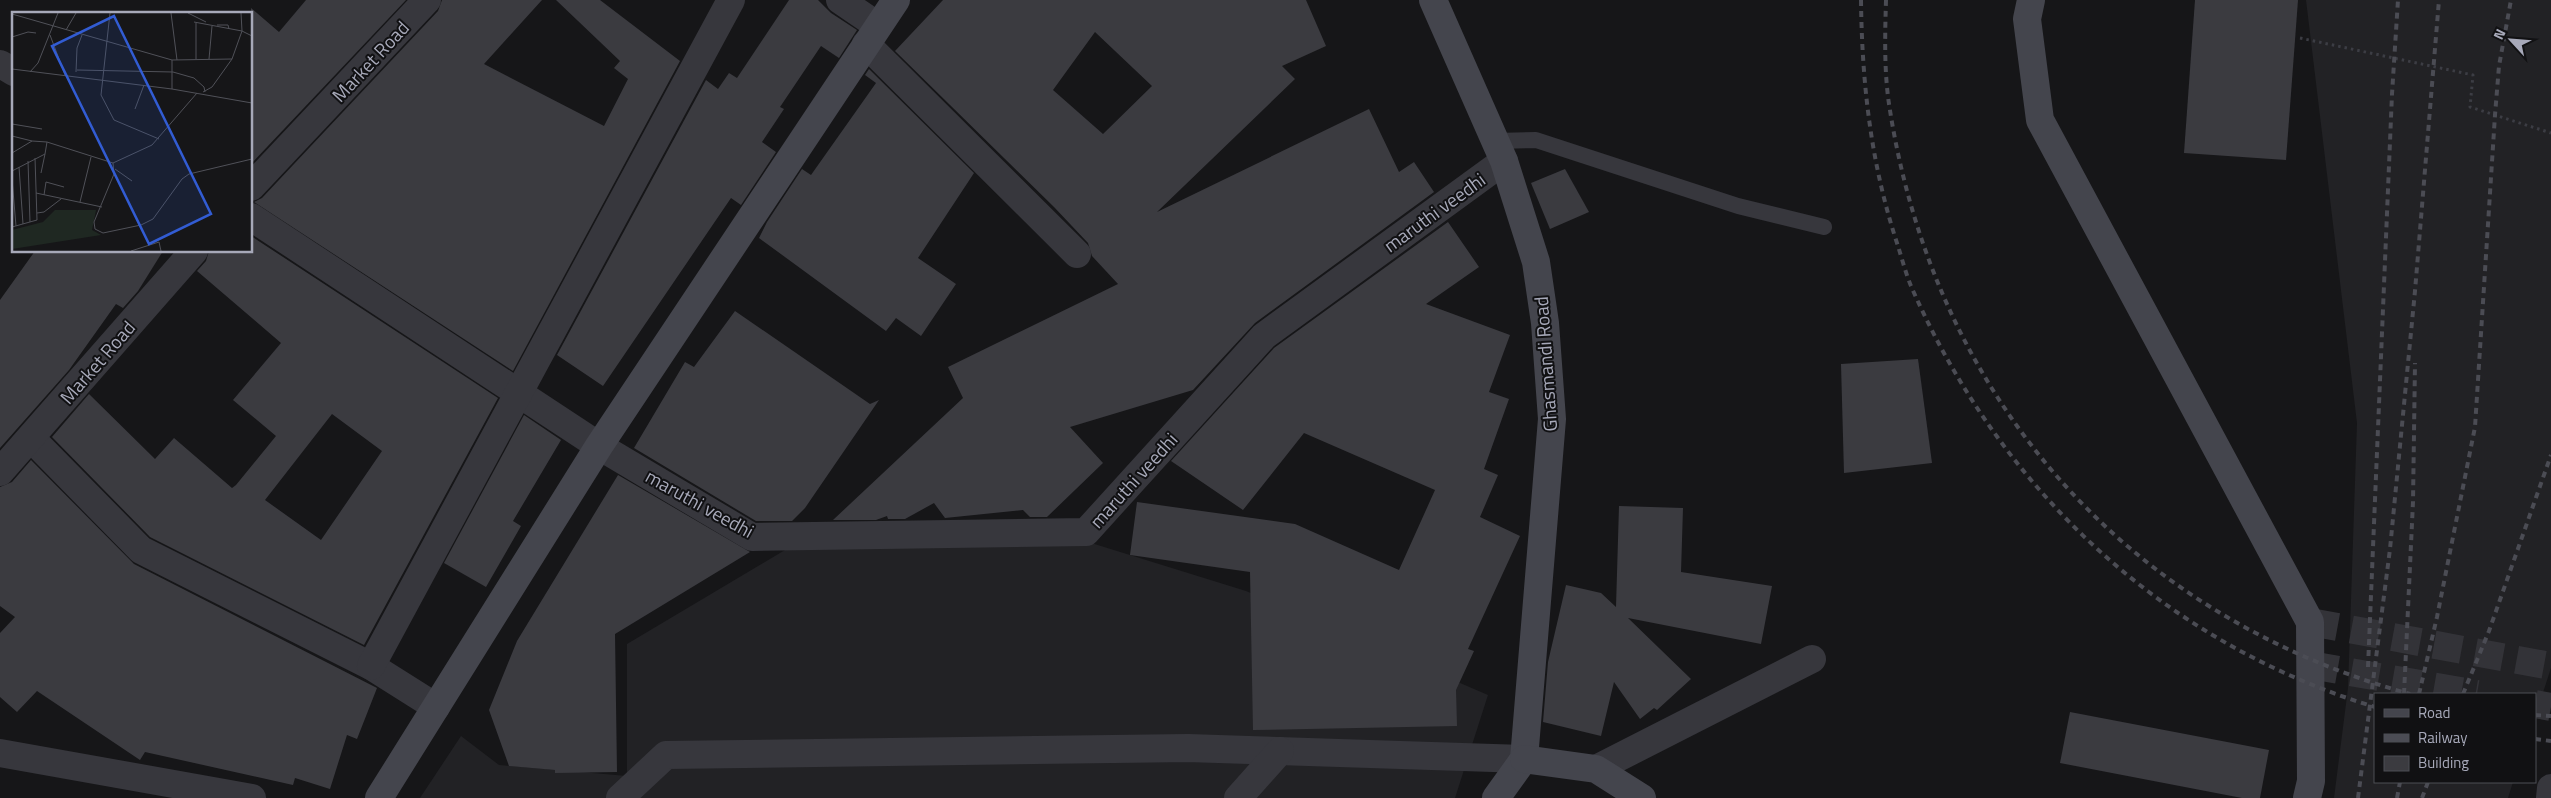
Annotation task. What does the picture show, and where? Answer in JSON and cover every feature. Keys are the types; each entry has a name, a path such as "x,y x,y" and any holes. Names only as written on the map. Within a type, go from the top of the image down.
{"street":[{"name":"Market Road","path":"252,186 427,0"},
{"path":"371,666 517,392 731,0"},
{"path":"840,0 1077,254"},
{"path":"379,798 599,446 896,0"},
{"name":"Ghasmandi Road","path":"1433,0 1500,151 1536,262 1544,323 1552,420 1524,759"},
{"path":"2031,0 2027,19 2040,120 2310,622 2311,781 2307,798"},
{"path":"0,64 12,71"},
{"name":"maruthi veedhi","path":"252,218 599,446 752,537 1086,532 1264,336 1500,151"},
{"name":"Market Road","path":"0,472 193,252"},
{"path":"31,438 141,550 371,666 436,707"},
{"path":"1596,769 1812,659"},
{"path":"620,798 666,755 1188,748 1524,759 1596,769 1642,798"},
{"path":"1238,798 1280,751"},
{"path":"0,753 252,798"},
{"path":"1496,798 1524,759"},
{"path":"2550,798 2551,788"}],"lane":[{"path":"1500,151 1536,140 1738,206 1824,226"}],"path":[{"path":"2300,38 2474,75 2470,107 2551,133"}],"shaded area":[{"path":"2306,0 2551,0 2551,668 2536,714 2536,693 2374,693 2374,783 2513,783 2508,798 2334,798 2348,688 2357,423"},
{"path":"1088,542 1246,591 1488,695 1455,798 420,798 461,736 499,765 627,776 627,644 785,550"}],"building":[{"path":"306,0 406,0 252,163 251,8 279,32"},
{"path":"442,0 542,0 484,64 604,126 628,79 614,68 620,61 556,0 600,0 680,61 513,371 254,202 262,198 438,11"},
{"path":"789,0 818,0 831,13 857,30 839,58 821,46 780,107 784,109 762,142 776,152 741,205 731,198 603,386 557,355 706,80 718,89 729,73 737,78"},
{"path":"943,0 1306,0 1326,46 1282,66 1295,79 1157,212 1369,109 1399,172 1414,162 1434,192 1255,323 1193,390 1070,427 1103,463 1047,517 1030,517 1023,510 945,518 934,503 905,519 888,519 887,516 876,520 833,520 963,398 948,367 1118,284 1092,256 1088,243 1054,207 895,51","holes":["1095,32 1152,86 1103,134 1053,90"]},
{"path":"2195,0 2298,0 2286,160 2184,153"},
{"path":"869,69 974,173 918,258 956,284 921,336 896,318 886,331 759,238 767,222 802,169 811,175 876,83 865,75"},
{"path":"1565,169 1589,212 1550,229 1531,183"},
{"path":"1448,222 1479,267 1426,304 1510,335 1489,392 1509,399 1484,469 1498,475 1480,517 1520,536 1468,649 1474,651 1456,690 1457,726 1253,730 1250,572 1130,555 1137,502 1295,524 1399,570 1435,490 1304,433 1243,510 1171,461 1274,348"},
{"path":"252,237 498,398 364,645 150,537 52,437 89,394 155,459 174,438 232,488 236,485 276,436 233,400 281,343 197,271 206,261 209,252 252,252","holes":["332,414 382,451 321,540 265,500"]},
{"path":"34,252 162,252 138,291 123,308 116,304 69,370 0,448 0,300"},
{"path":"735,311 870,404 879,400 805,508 792,521 756,521 634,448 685,362 694,367"},
{"path":"1918,359 1932,463 1844,473 1841,364"},
{"path":"524,415 561,440 513,521 521,526 486,587 444,563"},
{"path":"31,460 134,564 377,688 357,739 347,735 330,789 295,778 293,785 145,752 140,760 37,691 17,712 0,697 0,633 15,617 0,606 0,487 12,482"},
{"path":"618,475 750,552 615,634 617,772 555,773 555,770 509,766 489,710 517,641"},
{"path":"1619,506 1683,508 1681,572 1772,586 1761,644 1628,618 1691,679 1657,710 1654,708 1640,719 1614,682 1601,736 1543,722 1548,662 1566,585 1601,593 1616,607"},
{"path":"2070,712 2269,750 2260,798 2242,798 2060,763"}],"tunnel":[{"path":"2310,622 2551,666"},
{"path":"2310,665 2471,693"},
{"path":"2536,704 2551,707"}],"railway":[{"path":"1861,0 1866,94 1875,155 1889,216 1911,286 1948,359 1991,428 2041,491 2097,548 2158,599 2225,643 2298,679 2374,707"},
{"path":"1886,0 1887,91 1912,210 1949,308 1998,398 2059,479 2132,550 2215,610 2308,658 2407,693"},
{"path":"2368,667 2392,94 2398,0"},
{"path":"2358,798 2390,549 2415,291 2439,0"},
{"path":"2419,693 2437,617 2475,427 2499,66 2511,0"},
{"path":"2404,693 2413,502 2415,363"},
{"path":"2463,693 2489,631 2551,455"},
{"path":"2536,715 2551,716"},
{"path":"2536,739 2551,741"},
{"path":"2397,798 2400,783"},
{"path":"2422,798 2428,783"}]}
